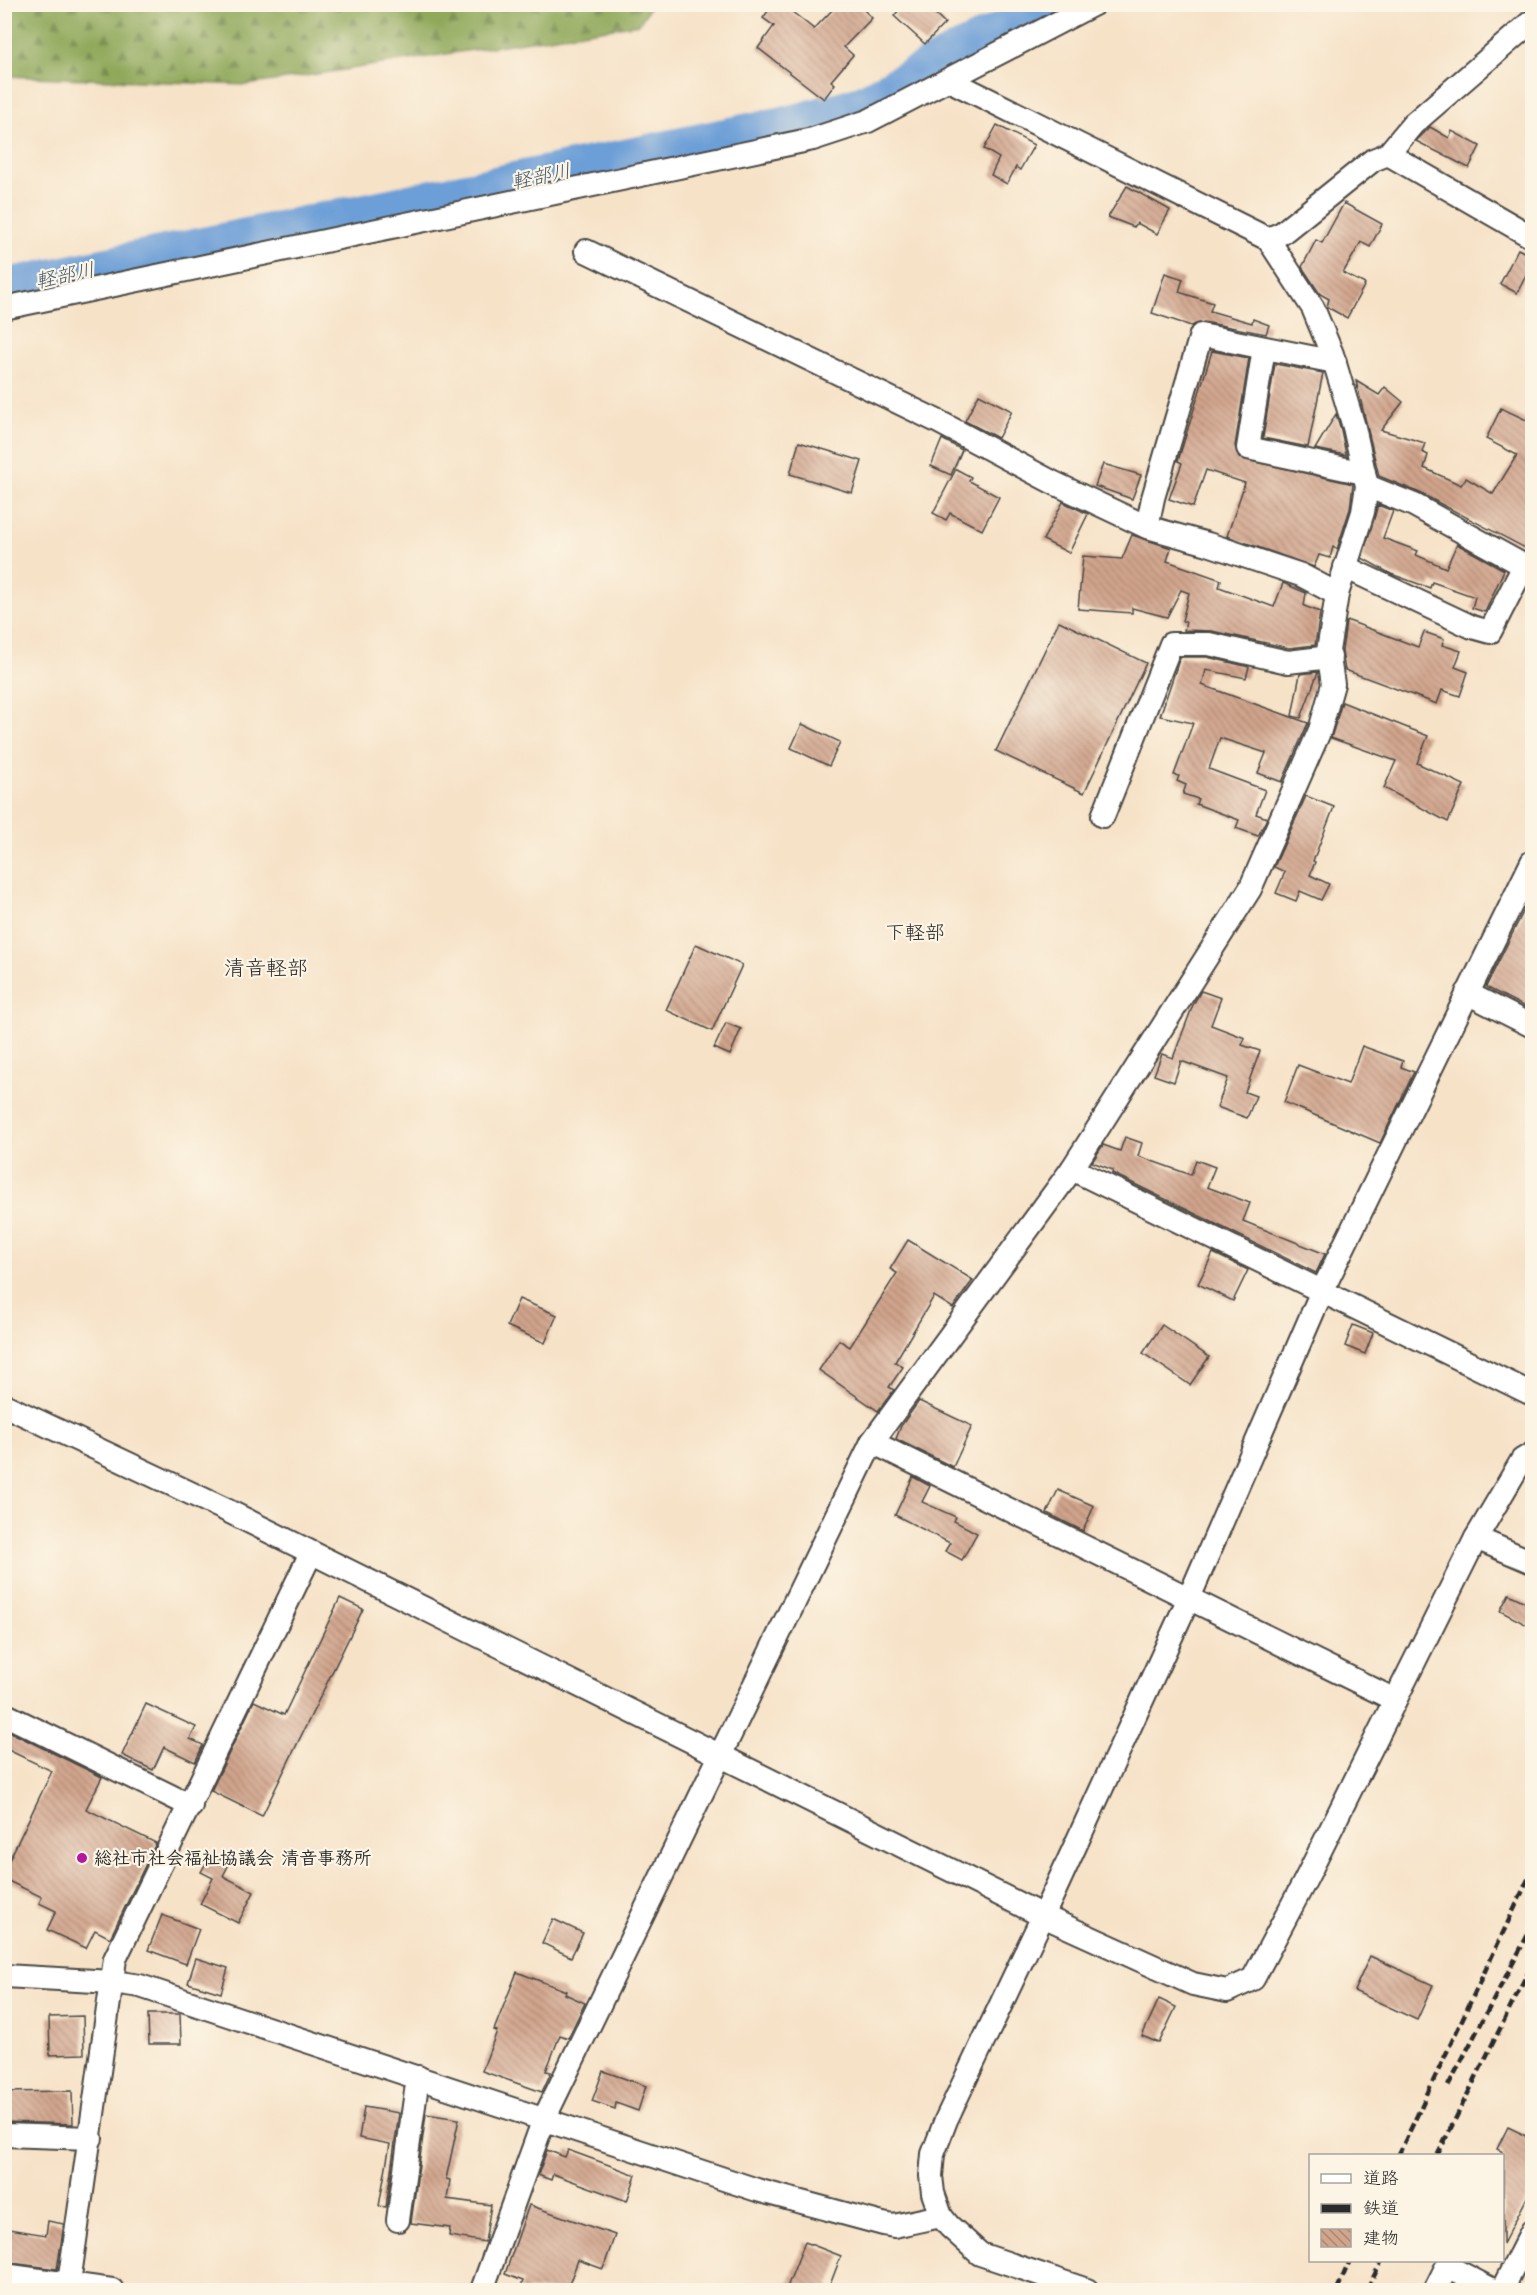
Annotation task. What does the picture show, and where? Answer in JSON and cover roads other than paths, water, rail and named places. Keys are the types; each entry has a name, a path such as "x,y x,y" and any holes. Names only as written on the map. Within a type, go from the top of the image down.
{"street":[{"path":"4,308 813,139 868,122 1094,4"},
{"path":"1268,238 1282,233 1373,160 1388,154 1413,124 1533,21"},
{"path":"482,2290 544,2119 872,1442 1072,1169 1251,889 1320,730 1334,684 1330,657 1337,594 1363,512 1366,479 1335,362 1313,308 1268,238 949,80"},
{"path":"1388,154 1533,237"},
{"path":"586,251 937,421 1052,482 1147,527 1301,575 1337,594"},
{"path":"1147,527 1153,498 1201,335 1335,362"},
{"path":"1264,348 1248,448 1366,479 1528,568 1490,632 1472,627 1345,567"},
{"path":"1103,816 1171,644 1209,644 1288,662 1330,657"},
{"path":"1087,2290 980,2254 962,2240 941,2216 933,2193 933,2154 1189,1598 1322,1291 1533,862"},
{"path":"1467,993 1533,1026"},
{"path":"1072,1169 1533,1394"},
{"path":"4,1404 721,1755 1043,1916 1193,1984 1227,1991 1253,1979 1306,1879 1476,1538 1522,1460 1533,1454"},
{"path":"872,1442 1395,1700"},
{"path":"1476,1538 1533,1562"},
{"path":"69,2287 115,1959 311,1553"},
{"path":"4,1714 190,1806"},
{"path":"4,1976 113,1982 140,1986 758,2190 870,2222 894,2226 941,2216"},
{"path":"398,2220 418,2077"},
{"path":"4,2135 91,2138"},
{"path":"1502,2290 1533,2231"},
{"path":"1435,2290 1447,2266 1493,2290"},
{"path":"4,2275 69,2287 112,2290"}],"waterway":[{"name":"軽部川","path":"4,288 805,121 863,104 951,56 1057,4"}],"railway":[{"path":"1399,2154 1532,1871"},
{"path":"1448,2086 1532,1927"},
{"path":"1438,2154 1532,1964"},
{"path":"1337,2290 1349,2262"},
{"path":"1367,2290 1381,2262"}],"place":[{"name":"総社市社会福祉協議会 清音事務所","path":"82,1858"}],"district":[{"name":"下軽部","path":"915,932"},
{"name":"清音軽部","path":"266,968"}]}
